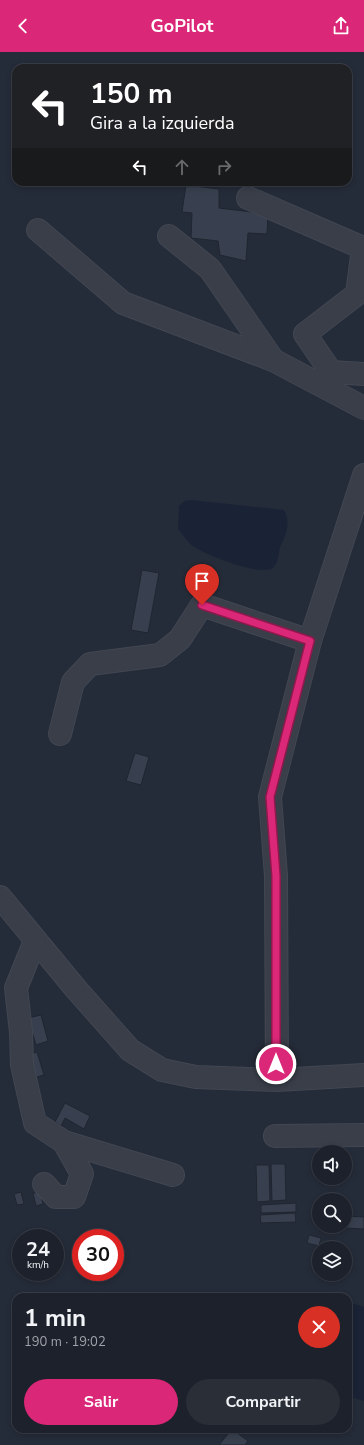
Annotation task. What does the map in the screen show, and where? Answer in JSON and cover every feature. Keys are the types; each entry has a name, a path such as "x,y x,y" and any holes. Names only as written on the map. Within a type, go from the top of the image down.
{"street":[{"path":"248,198 363,248 357,294 305,334 331,372 364,374"},
{"path":"38,230 123,303 272,360 364,408"},
{"path":"168,236 210,269 272,360"},
{"path":"277,1080 276,876 270,797 310,641 364,475"},
{"path":"60,734 73,682 90,664 160,655 180,639 202,605 310,641"},
{"path":"0,897 130,1050 162,1070 196,1077 277,1080 364,1075"},
{"path":"36,941 16,988 21,1032 22,1065 35,1123 64,1142 173,1175"},
{"path":"275,1136 364,1135"},
{"path":"44,1184 56,1197 74,1197 82,1174 64,1142"}],"water":[{"path":"192,500 284,510 288,523 276,565 271,569 264,570 243,567 209,555 194,547 178,529 179,506 184,501"},
{"path":"352,1303 364,1307 364,1401 352,1397"}],"building":[{"path":"186,186 219,189 219,208 268,214 267,234 248,233 246,261 220,255 218,241 191,238 192,213 182,212"},
{"path":"142,570 159,573 148,633 131,630"},
{"path":"135,753 149,757 141,785 126,781"},
{"path":"41,1015 48,1041 36,1045 28,1018"},
{"path":"37,1052 44,1075 33,1078 26,1055"},
{"path":"65,1103 90,1116 84,1129 65,1118 61,1126 55,1122"},
{"path":"271,1164 285,1164 286,1200 272,1201"},
{"path":"256,1165 269,1165 270,1201 257,1202"},
{"path":"21,1192 24,1204 17,1205 14,1194"},
{"path":"40,1192 43,1204 36,1206 33,1193"},
{"path":"296,1203 296,1212 261,1213 261,1205"},
{"path":"295,1213 296,1222 261,1223 260,1215"},
{"path":"352,1216 364,1217 364,1229 352,1228"},
{"path":"309,1235 321,1238 320,1241 312,1241 312,1244 307,1243"},
{"path":"229,1433 237,1433 248,1441 245,1445 219,1445"}],"route":[{"path":"202,605 310,641 270,797 276,876 276,1064"}]}
